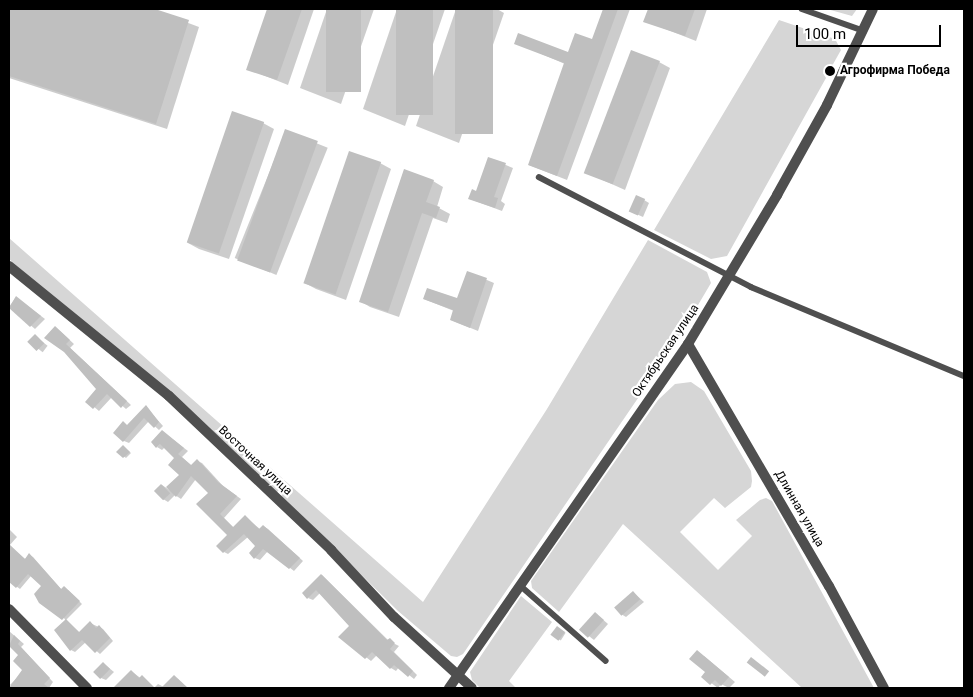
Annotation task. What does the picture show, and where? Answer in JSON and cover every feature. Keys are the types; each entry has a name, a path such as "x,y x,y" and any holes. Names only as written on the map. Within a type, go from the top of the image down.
{"street":[{"name":"Октябрьская улица","path":"450,688 688,344 730,275 822,113 864,31 873,9"},
{"name":"Восточная улица","path":"9,266 169,396 331,550 394,617 472,688"},
{"name":"Длинная улица","path":"688,344 829,586 884,688"},
{"path":"9,609 87,688"}],"lane":[{"path":"802,9 864,31"},
{"path":"539,177 730,275 964,376"},
{"path":"520,586 606,661"}],"shaded area":[{"path":"827,9 857,9 852,16"},
{"path":"779,20 835,39 841,50 832,66 827,66 823,73 826,78 727,256 711,259 654,230"},
{"path":"9,238 423,602 547,409 648,240 707,272 711,283 675,344 463,654 457,657 451,656 398,611 318,532 9,259"},
{"path":"691,382 704,391 751,471 752,481 751,487 725,508 714,498 680,532 718,570 752,536 736,520 760,500 766,498 772,501 874,688 802,688 623,524 559,612 532,588 531,581 658,400 675,384"},
{"path":"521,596 552,622 509,681 516,688 480,688 472,680 470,672"}],"building":[{"path":"9,9 155,9 189,20 156,124 9,76"},
{"path":"267,9 302,9 277,80 246,70"},
{"path":"326,9 361,9 361,92 326,92"},
{"path":"396,9 433,9 433,115 396,115"},
{"path":"455,9 493,9 493,134 455,134"},
{"path":"603,9 618,9 557,176 528,165 564,63 514,44 518,33 568,52 575,33 592,39"},
{"path":"648,9 695,9 685,36 643,22"},
{"path":"631,50 660,61 613,184 584,173"},
{"path":"232,111 264,122 219,253 187,242"},
{"path":"285,129 318,141 270,273 237,261"},
{"path":"349,151 381,162 336,294 303,283"},
{"path":"488,157 506,163 494,197 498,198 495,208 468,199 472,189 476,191"},
{"path":"404,169 434,180 426,202 440,207 436,218 422,213 388,312 359,302"},
{"path":"636,195 645,199 638,216 629,211"},
{"path":"467,271 487,278 470,328 450,320 453,310 423,299 427,288 457,298"},
{"path":"16,296 41,316 30,327 9,308"},
{"path":"55,326 70,340 66,344 127,401 121,408 107,394 93,409 85,402 96,389 64,352 44,338"},
{"path":"35,334 44,343 36,351 27,342"},
{"path":"146,405 159,422 154,428 144,418 123,442 113,433 123,421 127,425"},
{"path":"162,430 184,448 178,454 191,465 197,459 218,482 237,496 220,514 233,527 245,515 259,529 263,525 300,558 289,569 263,549 254,559 249,553 255,546 244,534 223,553 216,546 227,535 196,504 208,493 191,476 176,497 166,487 179,475 168,465 174,458 160,444 156,448 151,442"},
{"path":"123,445 130,452 123,458 116,452"},
{"path":"161,484 170,493 163,500 154,491"},
{"path":"9,544 25,559 29,553 61,589 64,586 80,601 62,620 39,603 34,594 41,586 28,574 16,588 9,582"},
{"path":"321,574 387,640 390,638 395,643 390,649 413,671 408,677 394,665 390,669 372,652 365,659 338,637 349,626 316,590 307,599 302,593"},
{"path":"633,591 640,599 621,616 614,607"},
{"path":"595,612 604,620 588,638 579,630"},
{"path":"66,619 79,632 90,621 96,628 99,625 110,638 95,653 82,640 70,651 54,630"},
{"path":"557,626 565,632 558,641 550,635"},
{"path":"14,635 20,641 18,644 50,678 44,684 49,688 9,688 22,670 13,661 18,655 9,646"},
{"path":"697,650 729,677 721,686 715,680 710,685 701,677 705,672 689,659"},
{"path":"751,657 769,671 765,677 747,663"},
{"path":"103,662 110,669 100,679 93,672"},
{"path":"131,670 139,678 142,675 155,688 113,688"},
{"path":"174,675 188,688 161,688"}],"place":[{"name":"Агрофирма Победа","path":"830,71"}]}
